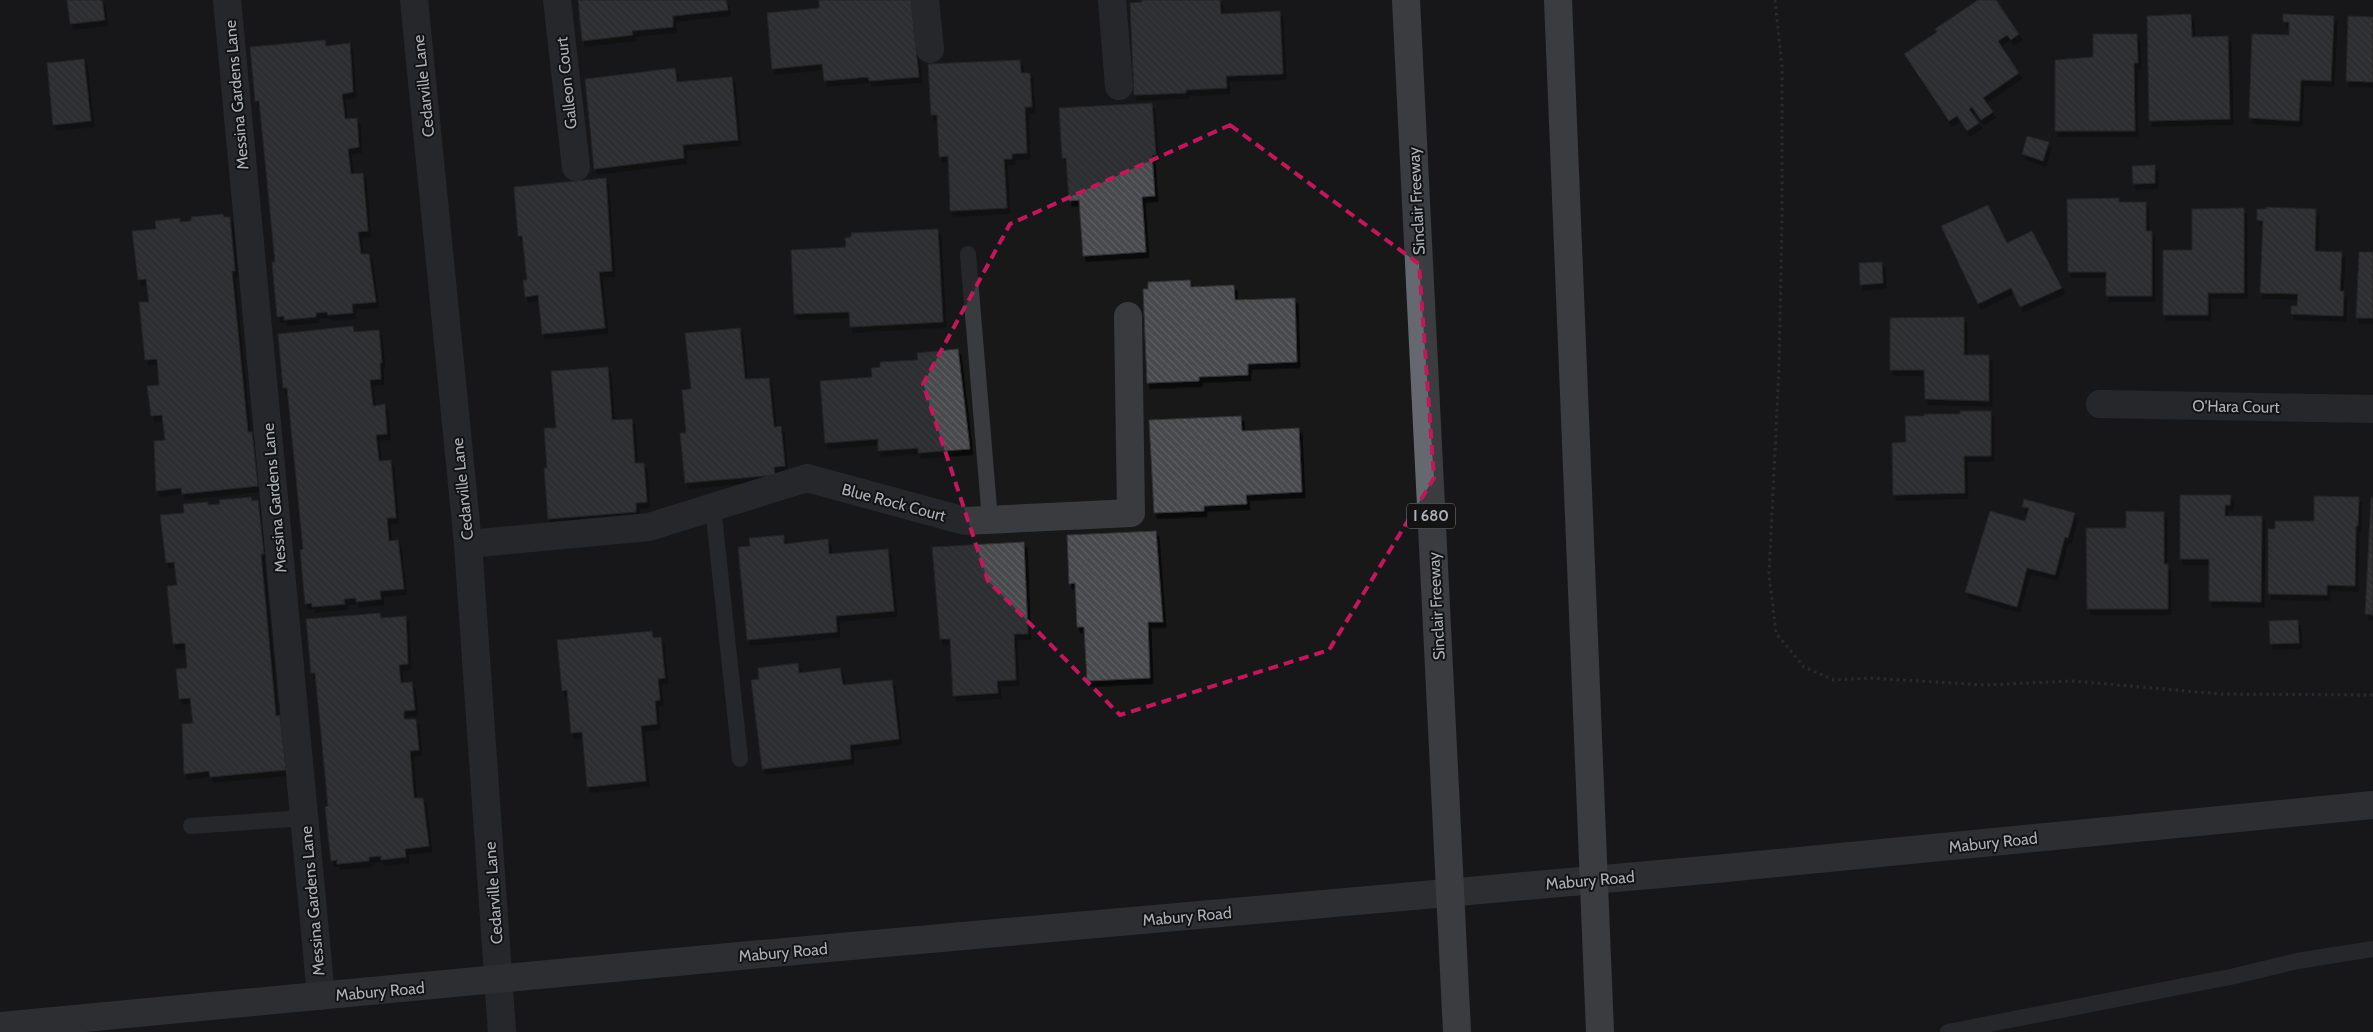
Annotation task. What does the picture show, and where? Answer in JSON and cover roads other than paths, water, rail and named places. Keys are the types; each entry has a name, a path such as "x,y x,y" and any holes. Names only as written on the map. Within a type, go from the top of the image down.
{"highway":[{"name":"Sinclair Freeway","path":"1406,0 1457,1032"},
{"path":"1558,0 1600,1032"}],"main road":[{"name":"Mabury Road","path":"0,1026 1371,899 1716,869 2373,805"}],"street":[{"name":"Messina Gardens Lane","path":"228,0 321,996"},
{"name":"Cedarville Lane","path":"414,0 468,544 502,1032"},
{"name":"Galleon Court","path":"557,0 576,167"},
{"path":"925,0 930,49"},
{"path":"1112,0 1119,86"},
{"name":"Blue Rock Court","path":"468,544 649,527 807,478 965,521 1131,513 1128,316"},
{"name":"O'Hara Court","path":"2100,404 2373,409"}],"lane":[{"path":"968,254 990,520"},
{"path":"713,507 740,759"},
{"path":"191,826 304,818"},
{"path":"1948,1032 2234,976 2297,961 2373,949"}]}
